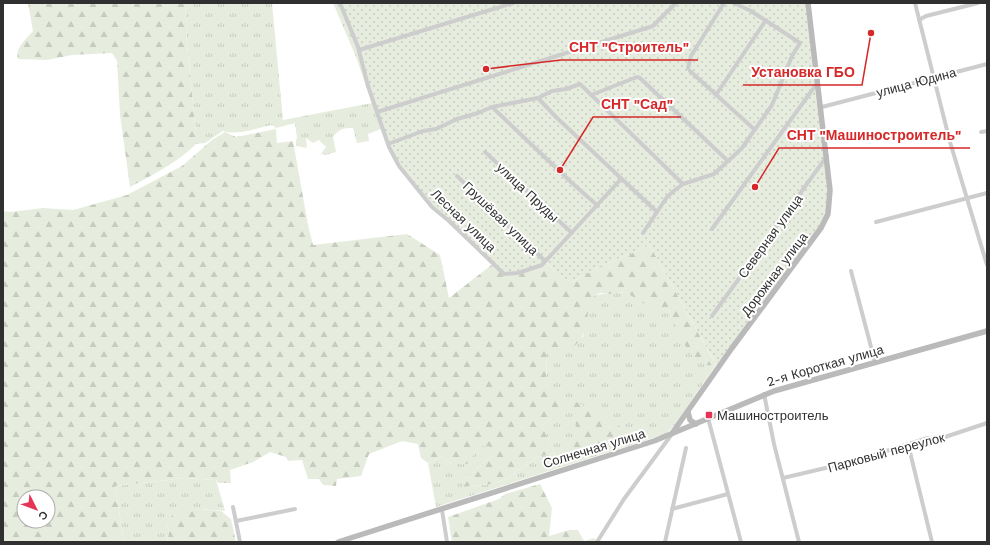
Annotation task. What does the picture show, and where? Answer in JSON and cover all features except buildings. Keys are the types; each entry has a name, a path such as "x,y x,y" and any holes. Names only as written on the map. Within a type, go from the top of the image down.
{"street":[{"path":"340,3 359,50 376,112 388,144 423,131 436,129 457,119 492,107 538,98 552,91 566,89 580,84 683,184"},
{"path":"359,50 514,3"},
{"path":"376,112 653,26 676,3"},
{"path":"724,3 691,56 689,70 755,130"},
{"path":"643,233 667,197 683,184 714,174 742,148 772,105 792,56 800,43 766,20 734,3"},
{"name":"Дорожная улица","path":"673,433 732,348 810,244 826,218 830,200 827,156 808,3"},
{"path":"915,3 966,199 986,257 987,265"},
{"path":"919,20 926,16 978,3"},
{"path":"716,95 766,20"},
{"name":"улица Юдина","path":"822,107 987,64"},
{"path":"591,95 636,76 640,78 728,161"},
{"path":"712,230 818,82"},
{"path":"538,98 556,118 657,212"},
{"path":"492,107 598,206"},
{"path":"981,132 987,131"},
{"name":"Лесная улица","path":"388,144 399,166 432,207 504,274 532,270 545,261"},
{"name":"улица Пруды","path":"485,152 572,233"},
{"name":"Северная улица","path":"712,316 827,156"},
{"name":"Грушёвая улица","path":"457,176 545,261"},
{"path":"545,261 622,179"},
{"path":"876,222 987,193"},
{"path":"851,271 875,362"},
{"name":"2-я Короткая улица","path":"673,433 764,394 987,331"},
{"path":"764,394 783,478 800,542"},
{"path":"688,412 690,420 696,424"},
{"path":"708,418 741,542"},
{"name":"Парковый переулок","path":"783,478 851,462 928,438 945,437 987,423"},
{"path":"597,542 624,499 673,433"},
{"name":"Солнечная улица","path":"442,510 520,483 654,441 673,433"},
{"path":"908,444 932,542"},
{"path":"665,542 686,448"},
{"path":"672,509 728,494"},
{"path":"233,507 240,542"},
{"path":"236,521 295,509"},
{"path":"338,542 442,510 447,542"}],"green space":[{"path":"28,3 185,3 187,45 196,144 173,163 130,187 120,115 117,61 112,53 72,55 47,60 18,59 17,55 20,47 24,40 33,31"},
{"path":"185,3 272,3 283,120 372,103 356,57 333,3 339,3 357,47 381,129 368,134 369,141 357,143 353,128 346,128 337,132 333,137 336,152 325,155 321,154 326,147 319,140 313,143 306,138 307,148 296,146 297,138 295,123 276,128 272,125 235,133 223,131 205,143 196,144 187,45"},
{"path":"340,3 808,3 827,156 828,214 718,368 649,244 640,250 600,266 572,282 563,278 545,261 532,270 504,274 432,207 399,166 379,118 358,47"},
{"path":"276,129 277,143 293,141 313,245 407,234 440,255 449,298 494,263 545,261 563,278 572,282 600,266 640,250 649,244 716,365 707,365 692,355 681,337 669,310 653,309 625,292 609,294 600,293 589,298 587,322 582,337 578,343 565,350 554,352 547,350 546,384 562,407 542,426 555,453 537,457 511,476 493,484 462,487 467,478 491,456 491,447 481,445 467,464 452,464 441,457 428,463 421,458 418,444 402,441 369,454 361,476 337,479 336,486 323,485 319,479 308,479 302,460 288,461 286,457 270,452 253,462 230,470 231,483 218,483 216,480 185,478 115,486 124,542 3,542 3,211 10,212 43,208 73,210 127,195 182,166 212,140 225,132 236,137"},
{"path":"625,292 653,308 669,310 686,347 710,366 716,365 675,425 667,433 653,438 436,507 428,463 441,457 452,464 481,445 491,447 491,456 467,478 463,487 493,484 511,476 537,457 555,453 542,426 561,407 546,384 547,349 583,337 589,298 602,294"},
{"path":"574,401 616,422 623,431 619,438 587,450 573,448 576,430 573,409"},
{"path":"185,478 216,480 225,511 199,509 167,524 169,533 167,542 124,542 115,486"},
{"path":"540,484 552,508 549,536 569,530 578,530 584,541 594,538 599,542 452,542 448,517 499,499 505,494"},
{"path":"199,509 221,511 231,519 236,542 167,542 169,533 167,524 174,512"}],"place":[{"name":"Установка ГБО","path":"871,33"},
{"name":"СНТ \"Строитель\"","path":"486,69"},
{"name":"СНТ \"Сад\"","path":"560,170"},
{"name":"СНТ \"Машиностроитель\"","path":"755,187"},
{"name":"Машиностроитель","path":"709,415"}]}
